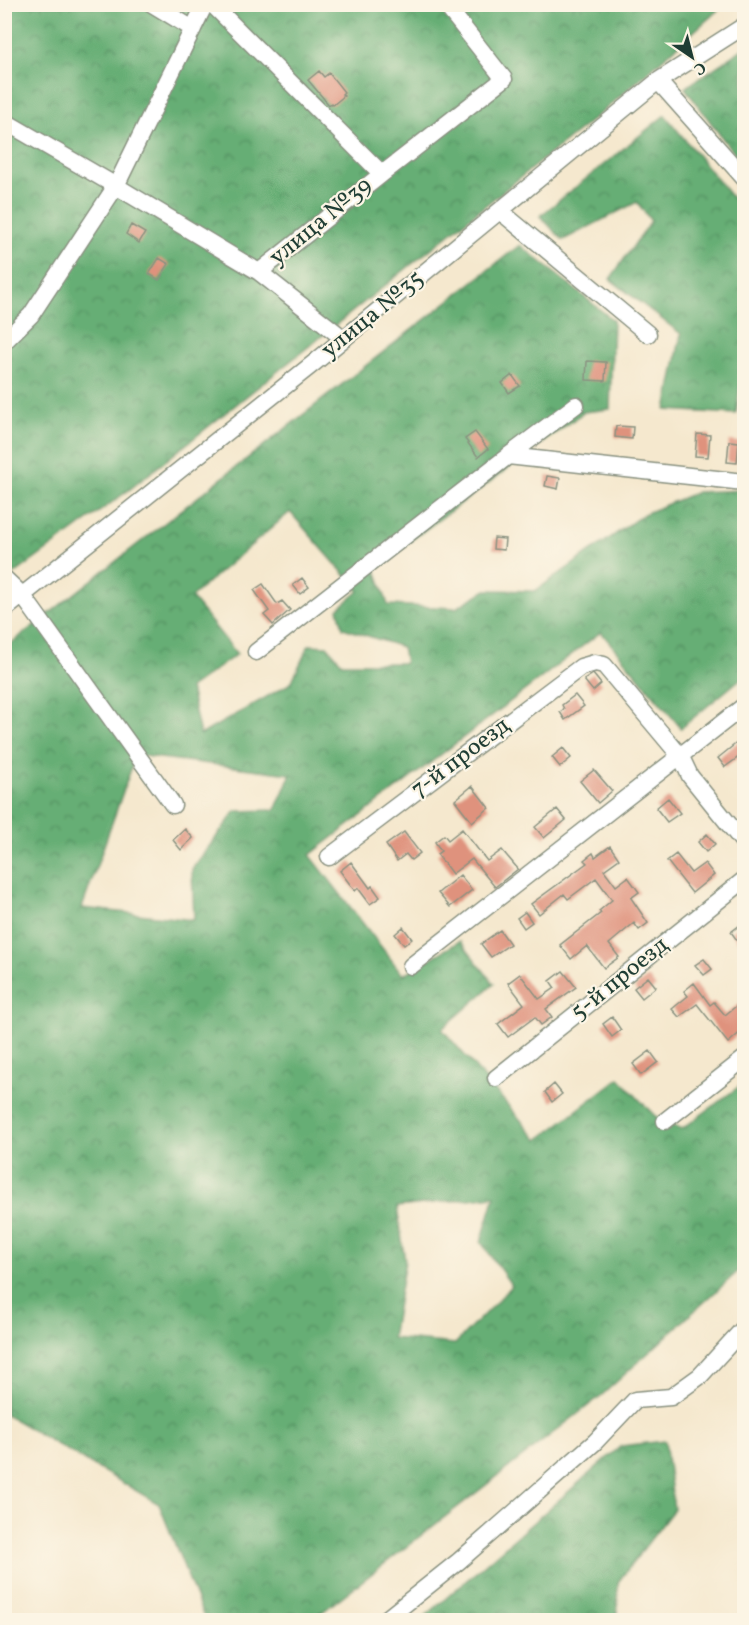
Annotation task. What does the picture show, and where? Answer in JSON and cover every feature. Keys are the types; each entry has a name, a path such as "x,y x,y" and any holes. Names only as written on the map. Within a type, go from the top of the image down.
{"street":[{"path":"152,4 193,29"},
{"path":"4,342 32,315 116,186 205,4"},
{"name":"улица №39","path":"4,121 259,272 382,174 212,4"},
{"path":"382,174 504,79 445,4"},
{"name":"улица №35","path":"4,610 344,339 658,81 744,26"},
{"path":"658,81 744,178"},
{"path":"500,211 648,334"},
{"path":"259,272 344,339"},
{"path":"256,652 576,405"},
{"path":"508,456 744,482"},
{"path":"4,578 23,596 173,805"},
{"name":"7-й проезд","path":"329,857 581,667 595,663 604,665 681,757"},
{"path":"411,966 744,706"},
{"path":"681,757 690,776 744,843"},
{"name":"5-й проезд","path":"496,1078 744,880"},
{"path":"665,1121 744,1059"},
{"path":"385,1620 459,1560 595,1442 634,1400 671,1397 700,1376 744,1328"}],"green space":[{"path":"5,5 724,5 601,113 129,490 13,575 5,564"},
{"path":"744,48 744,163 735,155 685,88"},
{"path":"665,115 734,200 744,206 744,357 736,414 666,410 681,334 610,279 651,221 637,202 563,240 540,216"},
{"path":"520,245 613,320 610,409 584,412 375,567 388,605 456,608 486,590 535,591 644,514 697,492 744,490 744,676 681,728 601,632 310,855 403,975 460,941 494,984 442,1029 538,1140 619,1078 655,1116 682,1129 744,1083 744,1266 602,1395 312,1620 205,1620 159,1504 5,1414 5,648","holes":["290,512 359,591 338,609 343,628 402,647 405,663 342,663 327,646 309,645 291,683 200,735 190,688 237,654 191,597","136,755 291,774 275,810 236,811 192,869 194,920 82,908","495,1196 481,1242 512,1286 455,1344 392,1338 405,1261 397,1207"]},
{"path":"665,1441 674,1509 618,1582 617,1620 421,1620 621,1446"}],"building":[{"path":"319,71 324,77 329,73 344,92 342,94 344,96 333,105 331,103 329,105 308,80"},
{"path":"131,225 145,233 139,243 126,234"},
{"path":"159,258 169,264 159,280 149,274"},
{"path":"587,361 606,362 605,381 586,380"},
{"path":"512,375 520,386 509,393 502,383"},
{"path":"616,426 633,427 632,439 615,437"},
{"path":"475,432 488,449 478,457 465,439"},
{"path":"697,434 710,435 708,457 695,456"},
{"path":"729,441 739,442 737,463 727,462"},
{"path":"547,476 560,478 558,489 545,486"},
{"path":"494,538 505,539 504,550 493,549"},
{"path":"302,578 309,587 300,594 293,585"},
{"path":"263,584 277,604 282,601 290,610 273,625 264,615 269,611 254,590"},
{"path":"593,674 601,684 593,691 584,680"},
{"path":"575,695 584,706 565,720 560,712 564,709 562,705"},
{"path":"744,737 744,753 725,767 718,758"},
{"path":"563,748 571,758 560,767 552,757"},
{"path":"594,770 612,791 598,803 580,781"},
{"path":"472,786 489,808 472,822 455,800"},
{"path":"668,798 680,813 667,822 656,808"},
{"path":"557,809 566,820 544,838 535,827"},
{"path":"185,829 193,838 181,850 173,840"},
{"path":"462,829 487,861 502,850 518,869 495,887 472,859 452,874 437,854 441,851 435,842 444,835 448,840"},
{"path":"404,832 420,853 411,860 406,854 397,861 386,845"},
{"path":"707,834 715,844 706,852 698,842"},
{"path":"610,846 619,859 604,870 616,886 628,877 639,892 631,898 648,923 639,930 634,923 609,944 619,957 604,968 587,946 571,959 560,945 601,913 599,911 612,900 596,878 568,899 564,894 539,914 531,904 587,863 584,860 593,853 595,857"},
{"path":"676,854 691,873 705,863 714,875 692,893 667,861"},
{"path":"351,862 370,888 372,886 380,897 370,904 358,888 355,891 340,871"},
{"path":"460,875 472,890 450,907 438,893"},
{"path":"525,912 532,922 524,928 517,918"},
{"path":"744,922 744,950 731,932"},
{"path":"403,927 412,939 404,945 395,934"},
{"path":"500,930 510,944 491,957 481,944"},
{"path":"704,959 712,969 704,975 695,965"},
{"path":"563,971 576,987 546,1009 552,1017 541,1025 535,1017 508,1037 498,1024 524,1004 508,983 520,974 539,999 555,988 550,981"},
{"path":"648,977 656,987 642,998 634,988"},
{"path":"694,983 710,1005 714,1002 725,1015 740,1003 744,1008 744,1029 728,1043 697,1004 679,1017 672,1009 688,996 684,991"},
{"path":"612,1017 621,1030 612,1037 603,1024"},
{"path":"650,1051 658,1062 641,1075 633,1064"},
{"path":"554,1084 562,1094 552,1102 545,1092"}]}
